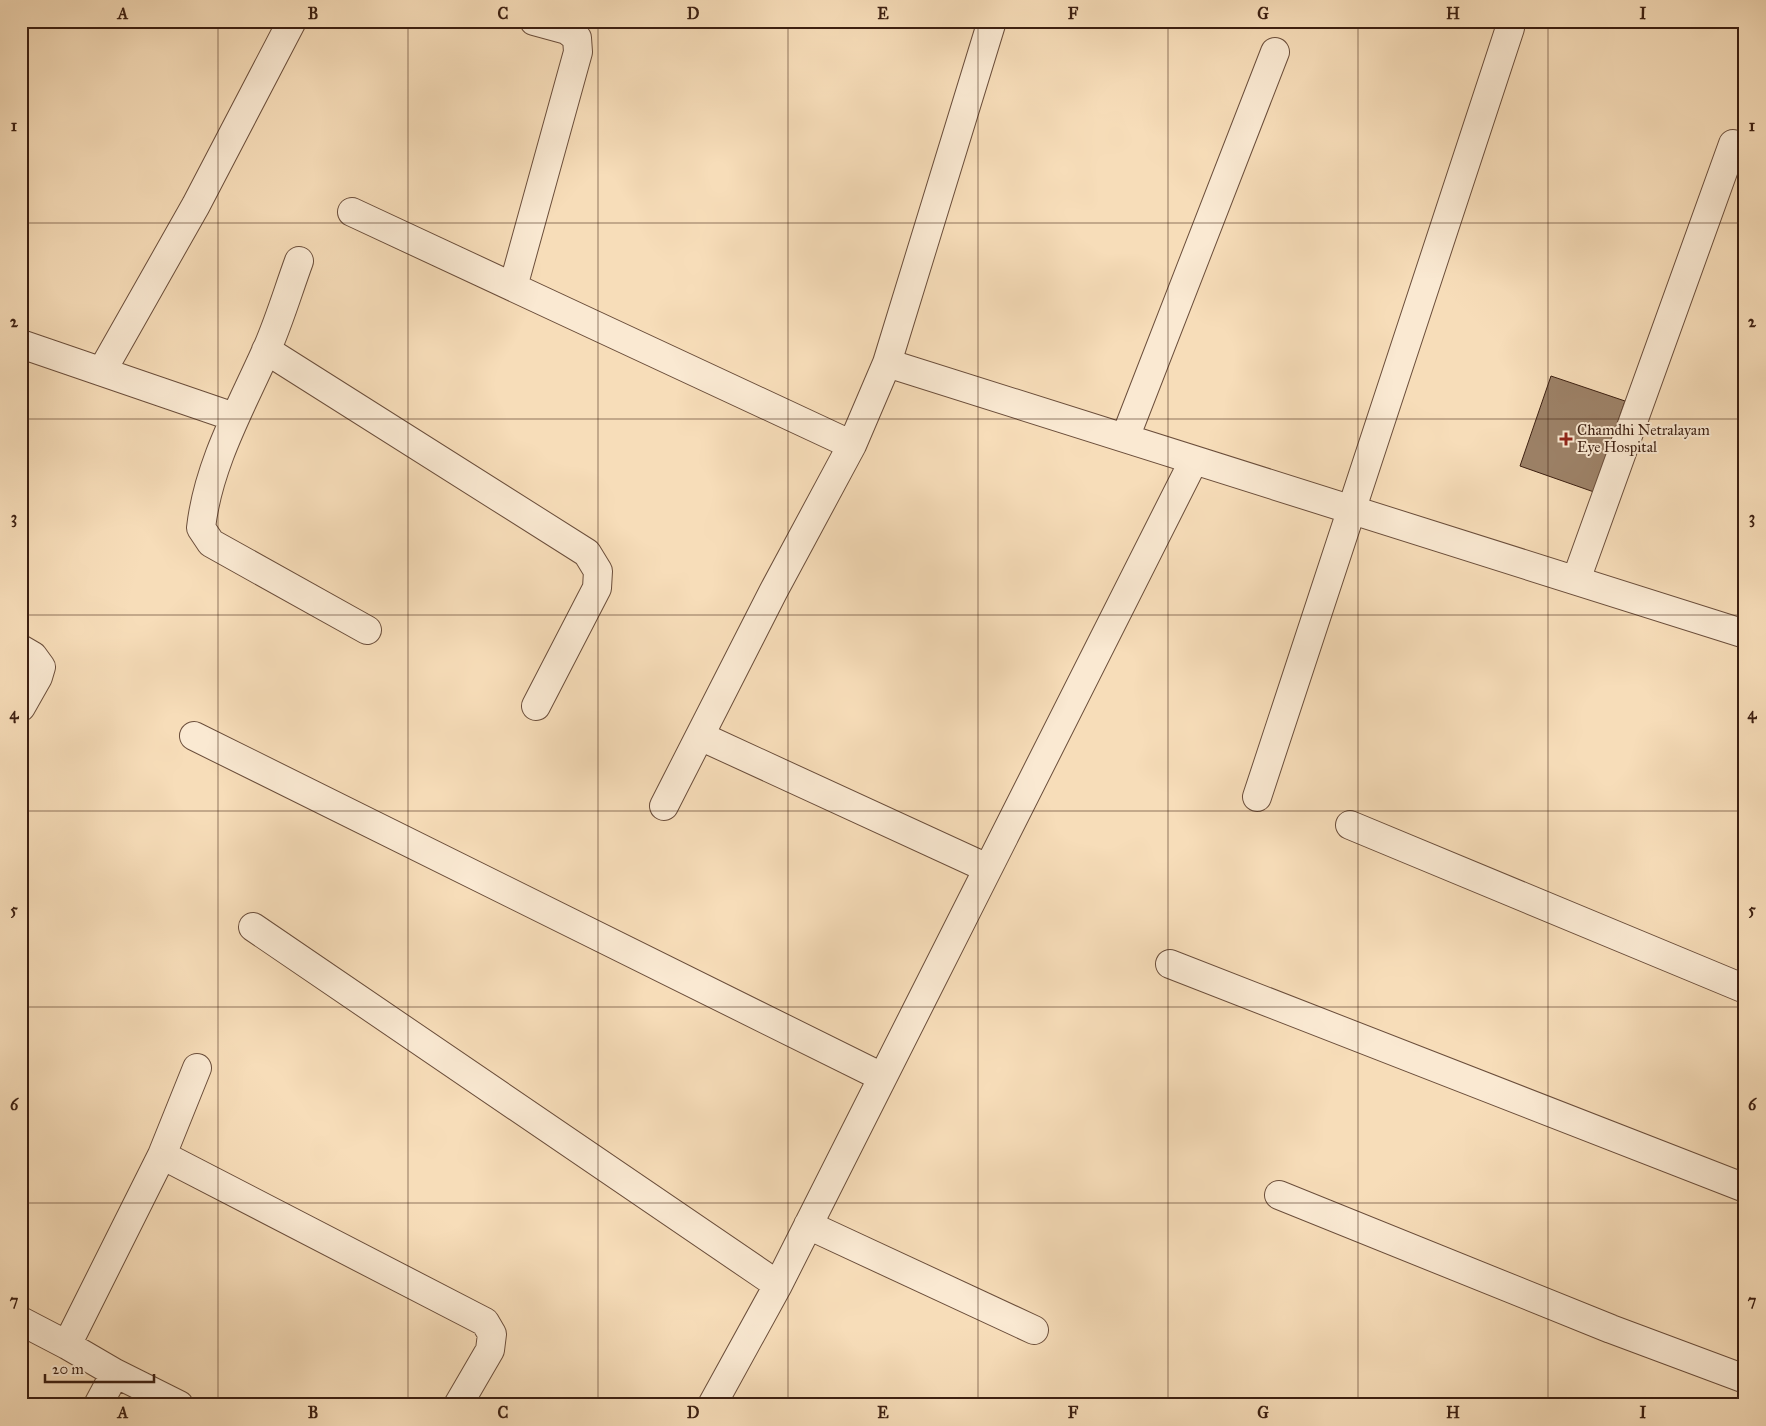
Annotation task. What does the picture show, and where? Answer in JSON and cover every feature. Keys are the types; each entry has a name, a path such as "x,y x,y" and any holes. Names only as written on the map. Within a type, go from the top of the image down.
{"street":[{"path":"102,371 196,204 292,21"},
{"path":"513,287 578,52 577,38 567,30 534,21"},
{"path":"664,806 852,445 887,364 992,21"},
{"path":"1257,797 1510,28"},
{"path":"1124,438 1275,52"},
{"path":"1576,580 1732,144"},
{"path":"352,212 852,445"},
{"path":"299,262 266,350 234,417 203,508 201,528 211,543 367,630"},
{"path":"21,344 234,417"},
{"path":"266,350 587,553 598,571 597,588 536,706"},
{"path":"887,364 1745,634"},
{"path":"712,1405 778,1285 1194,460"},
{"path":"21,649 33,656 41,666 38,677 21,707"},
{"path":"194,736 882,1077"},
{"path":"700,736 987,868"},
{"path":"1350,825 1745,988"},
{"path":"252,927 778,1285"},
{"path":"1170,964 1745,1188"},
{"path":"67,1345 162,1155 197,1068"},
{"path":"162,1155 485,1322 492,1334 490,1350 458,1405"},
{"path":"1279,1195 1611,1329 1745,1379"},
{"path":"808,1225 1034,1330"},
{"path":"21,1321 115,1373 180,1405"},
{"path":"98,1405 115,1373"}],"building":[{"path":"1551,376 1625,401 1594,492 1520,466"}],"place":[{"name":"Chamdhi Netralayam Eye Hospital","path":"1566,439"}]}
